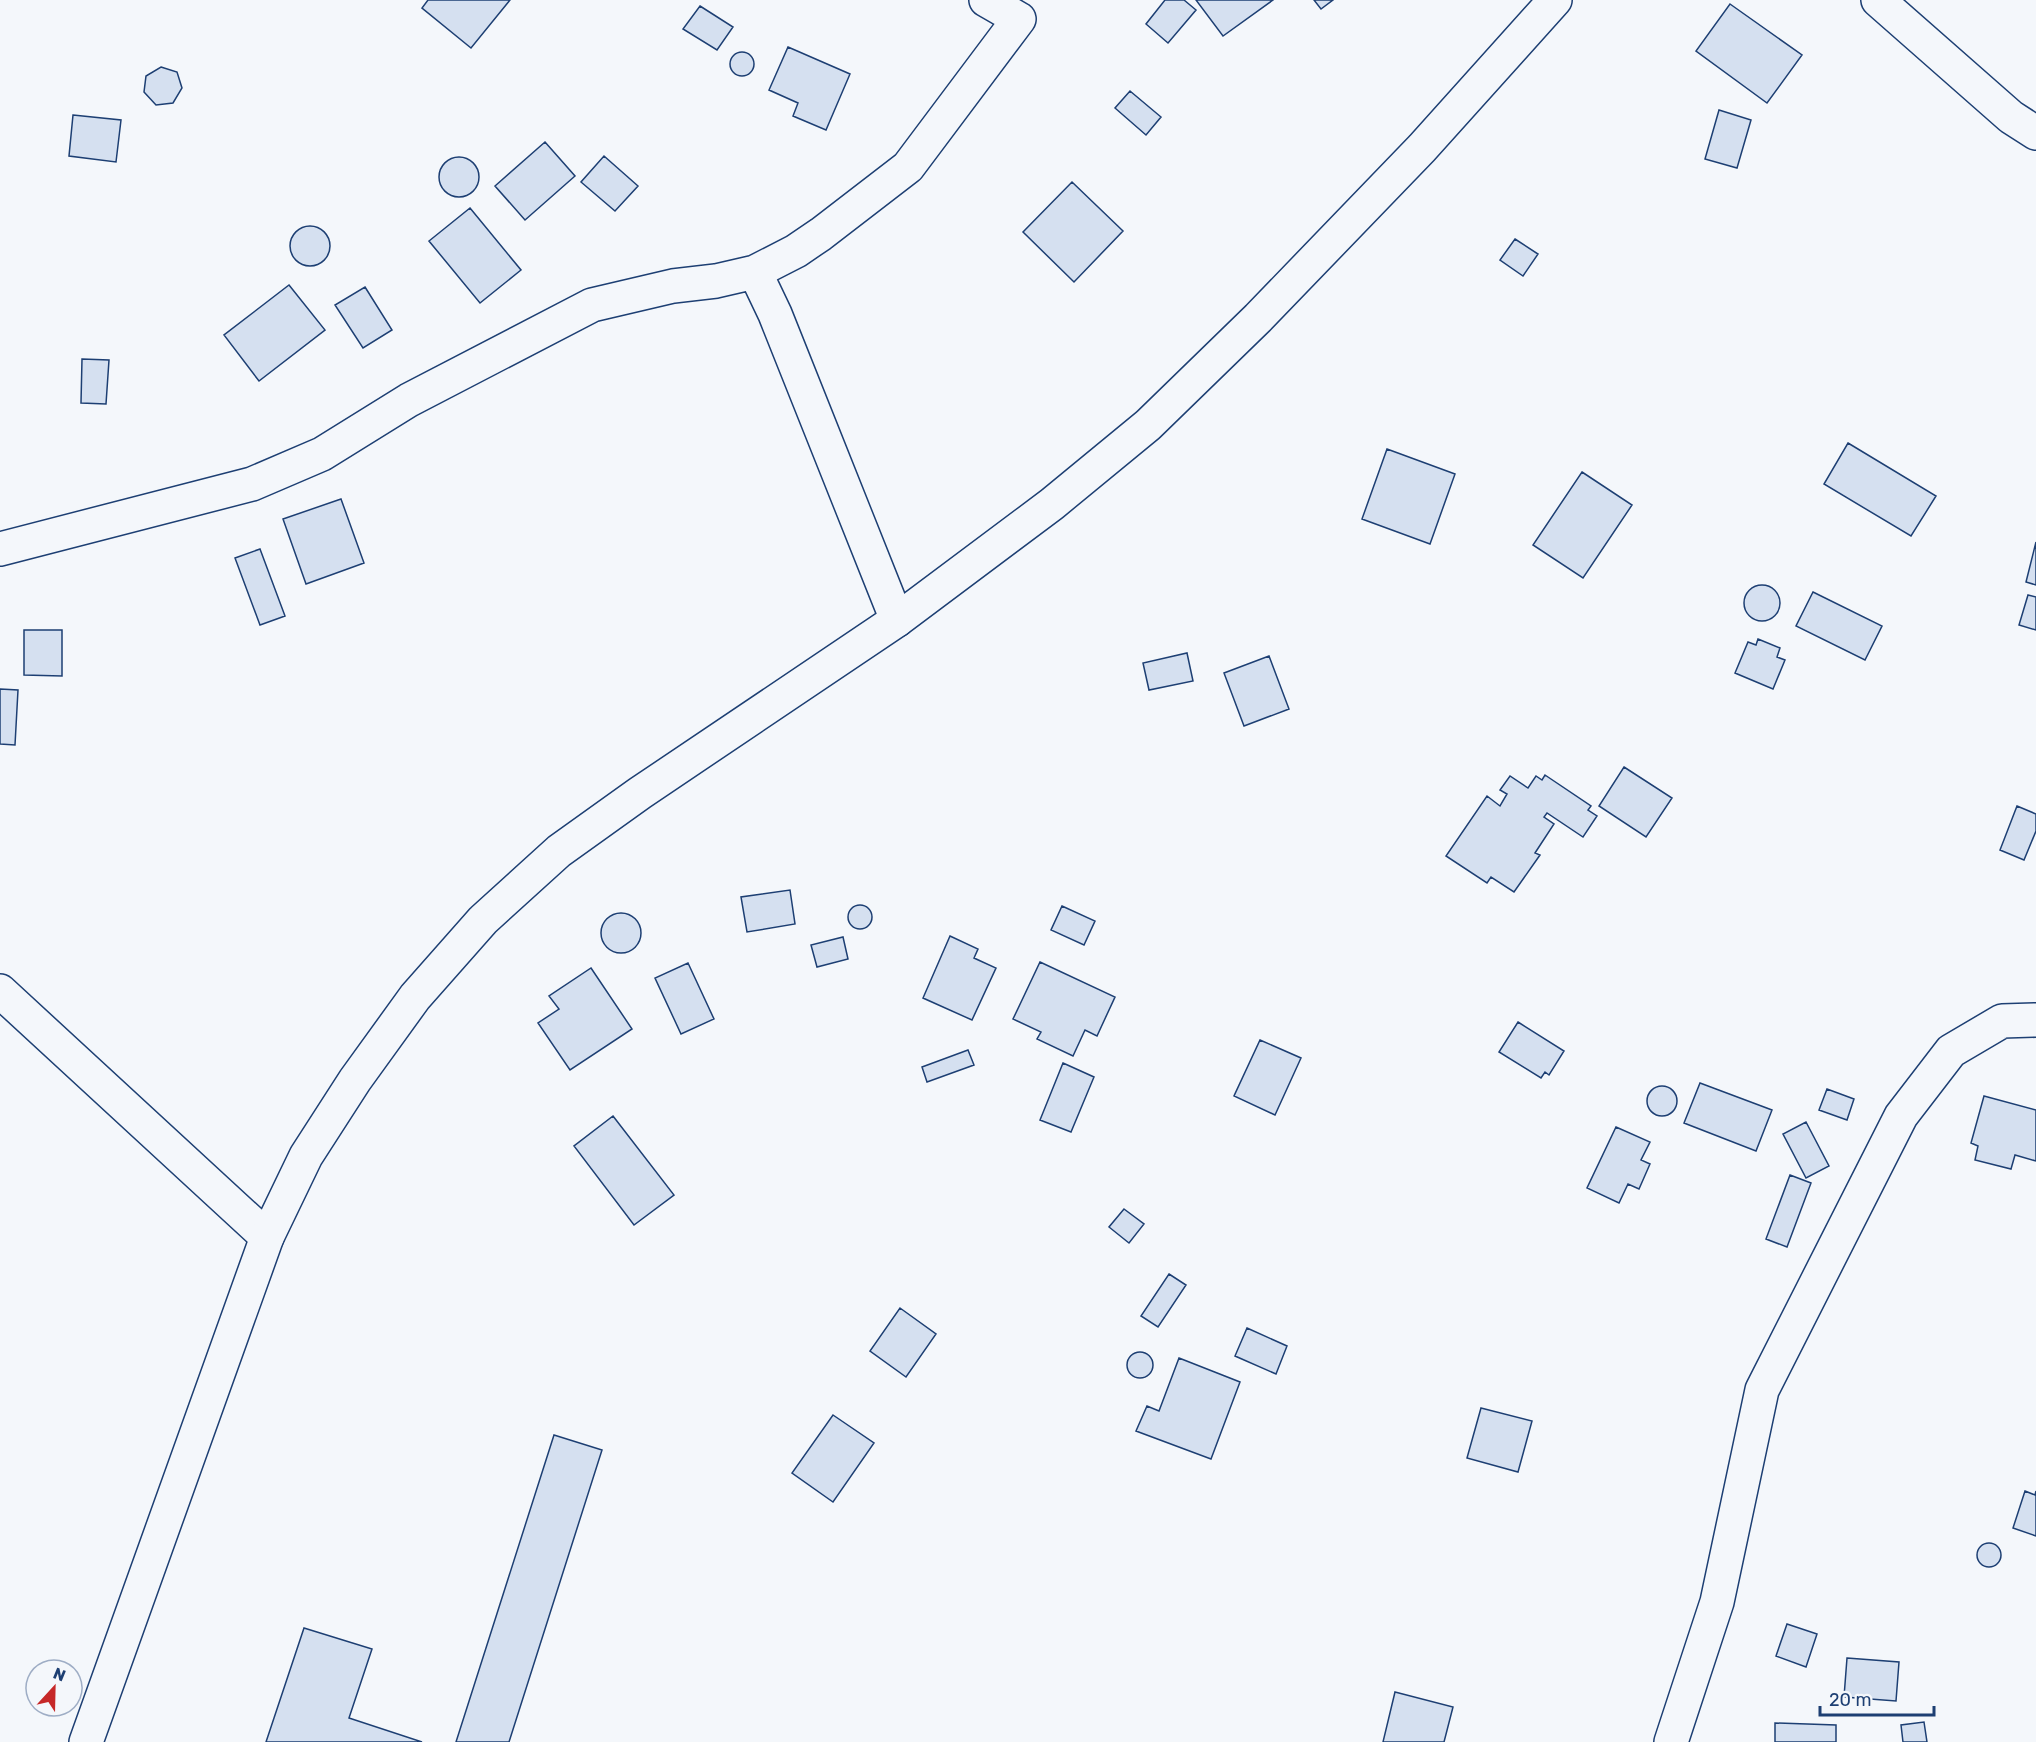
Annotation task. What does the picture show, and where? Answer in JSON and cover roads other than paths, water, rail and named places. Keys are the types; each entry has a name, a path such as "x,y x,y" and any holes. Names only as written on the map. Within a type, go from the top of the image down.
{"street":[{"path":"0,549 252,484 322,454 409,400 592,305 673,286 716,281 755,272 813,240 908,167 1018,19 986,0"},
{"path":"86,1742 267,1237 306,1156 355,1080 415,997 483,920 559,851 640,793 897,620 1052,504 1148,425 1258,318 1422,148 1555,0"},
{"path":"1878,0 2011,117 2036,133"},
{"path":"755,272 775,314 897,620"},
{"path":"0,991 267,1237"},
{"path":"1671,1742 1717,1602 1762,1390 1901,1116 1951,1051 2002,1021 2036,1020"}]}
